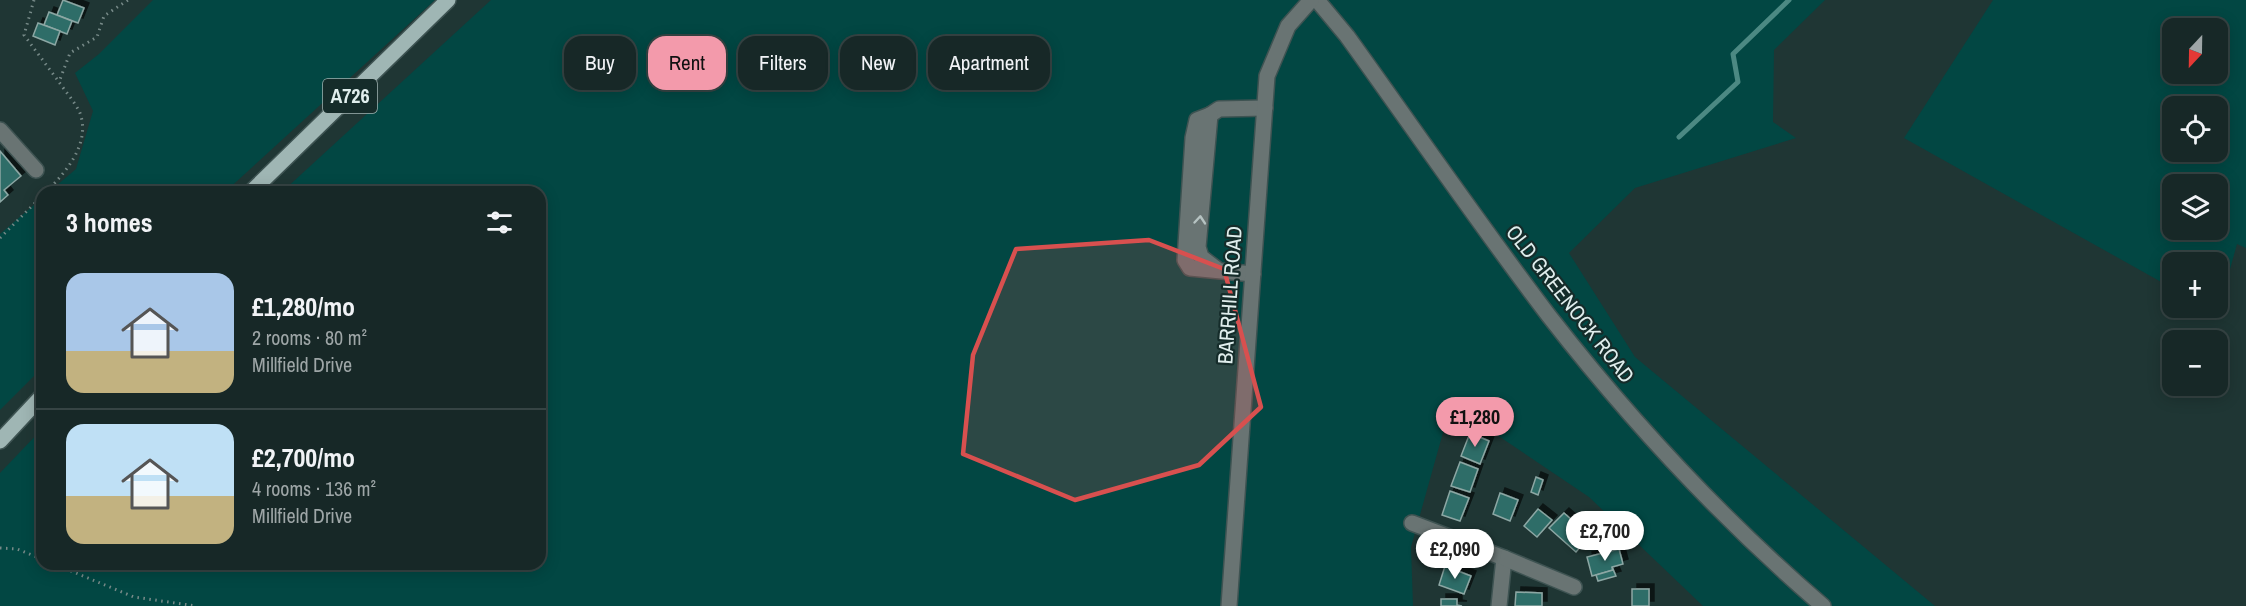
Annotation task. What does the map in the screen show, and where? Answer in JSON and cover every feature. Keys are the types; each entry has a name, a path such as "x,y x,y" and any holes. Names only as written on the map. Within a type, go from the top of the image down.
{"main road":[{"name":"A726","path":"257,186 448,0"},
{"path":"0,441 36,402"}],"street":[{"name":"BARRHILL ROAD","path":"1229,606 1267,76 1288,26 1311,0"},
{"name":"OLD GREENOCK ROAD","path":"1317,0 1347,36 1550,316 1592,368 1652,437 1753,543 1823,606"},
{"path":"1253,274 1218,270 1201,257 1198,247 1210,115 1219,109 1265,108"},
{"path":"0,130 36,170"},
{"path":"1412,523 1574,587"},
{"path":"1499,606 1504,558"}],"path":[{"path":"59,82 70,53 97,37 104,16 128,0"},
{"path":"36,1 24,35 79,112 81,122 79,147 74,160 51,186"},
{"path":"0,238 36,202"},
{"path":"0,548 17,549 36,557"},
{"path":"69,570 134,597 196,606"}],"highlighted area":[{"path":"1149,240 1224,269 1261,407 1199,465 1075,500 963,454 973,355 1016,249"}],"shaded area":[{"path":"153,0 435,0 232,186 56,186 76,169 93,111 75,73 99,54"},
{"path":"491,0 1825,0 1774,50 1773,122 1796,138 1635,188 1569,253 1635,357 1935,606 1703,606 1589,497 1451,404 1411,547 1413,606 0,606 0,473 36,435 36,570 546,570 546,186 289,186"},
{"path":"1993,0 2246,0 2246,248 2237,244 2228,276 2228,252 2162,252 2162,282 1904,138"},
{"path":"36,203 36,374 0,410 0,234"}],"building":[{"path":"63,0 84,8 78,23 57,15"},
{"path":"49,12 72,21 67,34 44,25"},
{"path":"38,23 60,31 55,45 33,36"},
{"path":"0,151 21,176 4,190 8,195 0,202"},
{"path":"1470,433 1489,441 1480,464 1461,456"},
{"path":"1460,462 1478,469 1470,492 1451,486"},
{"path":"1536,477 1543,480 1538,495 1531,492"},
{"path":"1450,491 1469,498 1460,521 1442,515"},
{"path":"1500,493 1518,500 1510,521 1493,514"},
{"path":"1538,509 1552,520 1537,537 1524,526"},
{"path":"1564,513 1590,536 1576,552 1549,528"},
{"path":"1602,521 1609,527 1600,536 1594,530"},
{"path":"1619,549 1623,564 1612,567 1613,570 1592,576 1587,557"},
{"path":"1445,566 1471,576 1464,594 1439,585"},
{"path":"1612,567 1616,576 1598,581 1596,575 1613,570"},
{"path":"1632,589 1649,589 1649,606 1632,606"},
{"path":"1516,592 1542,593 1542,606 1515,606"},
{"path":"1441,599 1457,599 1457,605 1462,606 1441,606"}],"waterway":[{"path":"1679,137 1738,82 1733,54 1789,0"}]}
